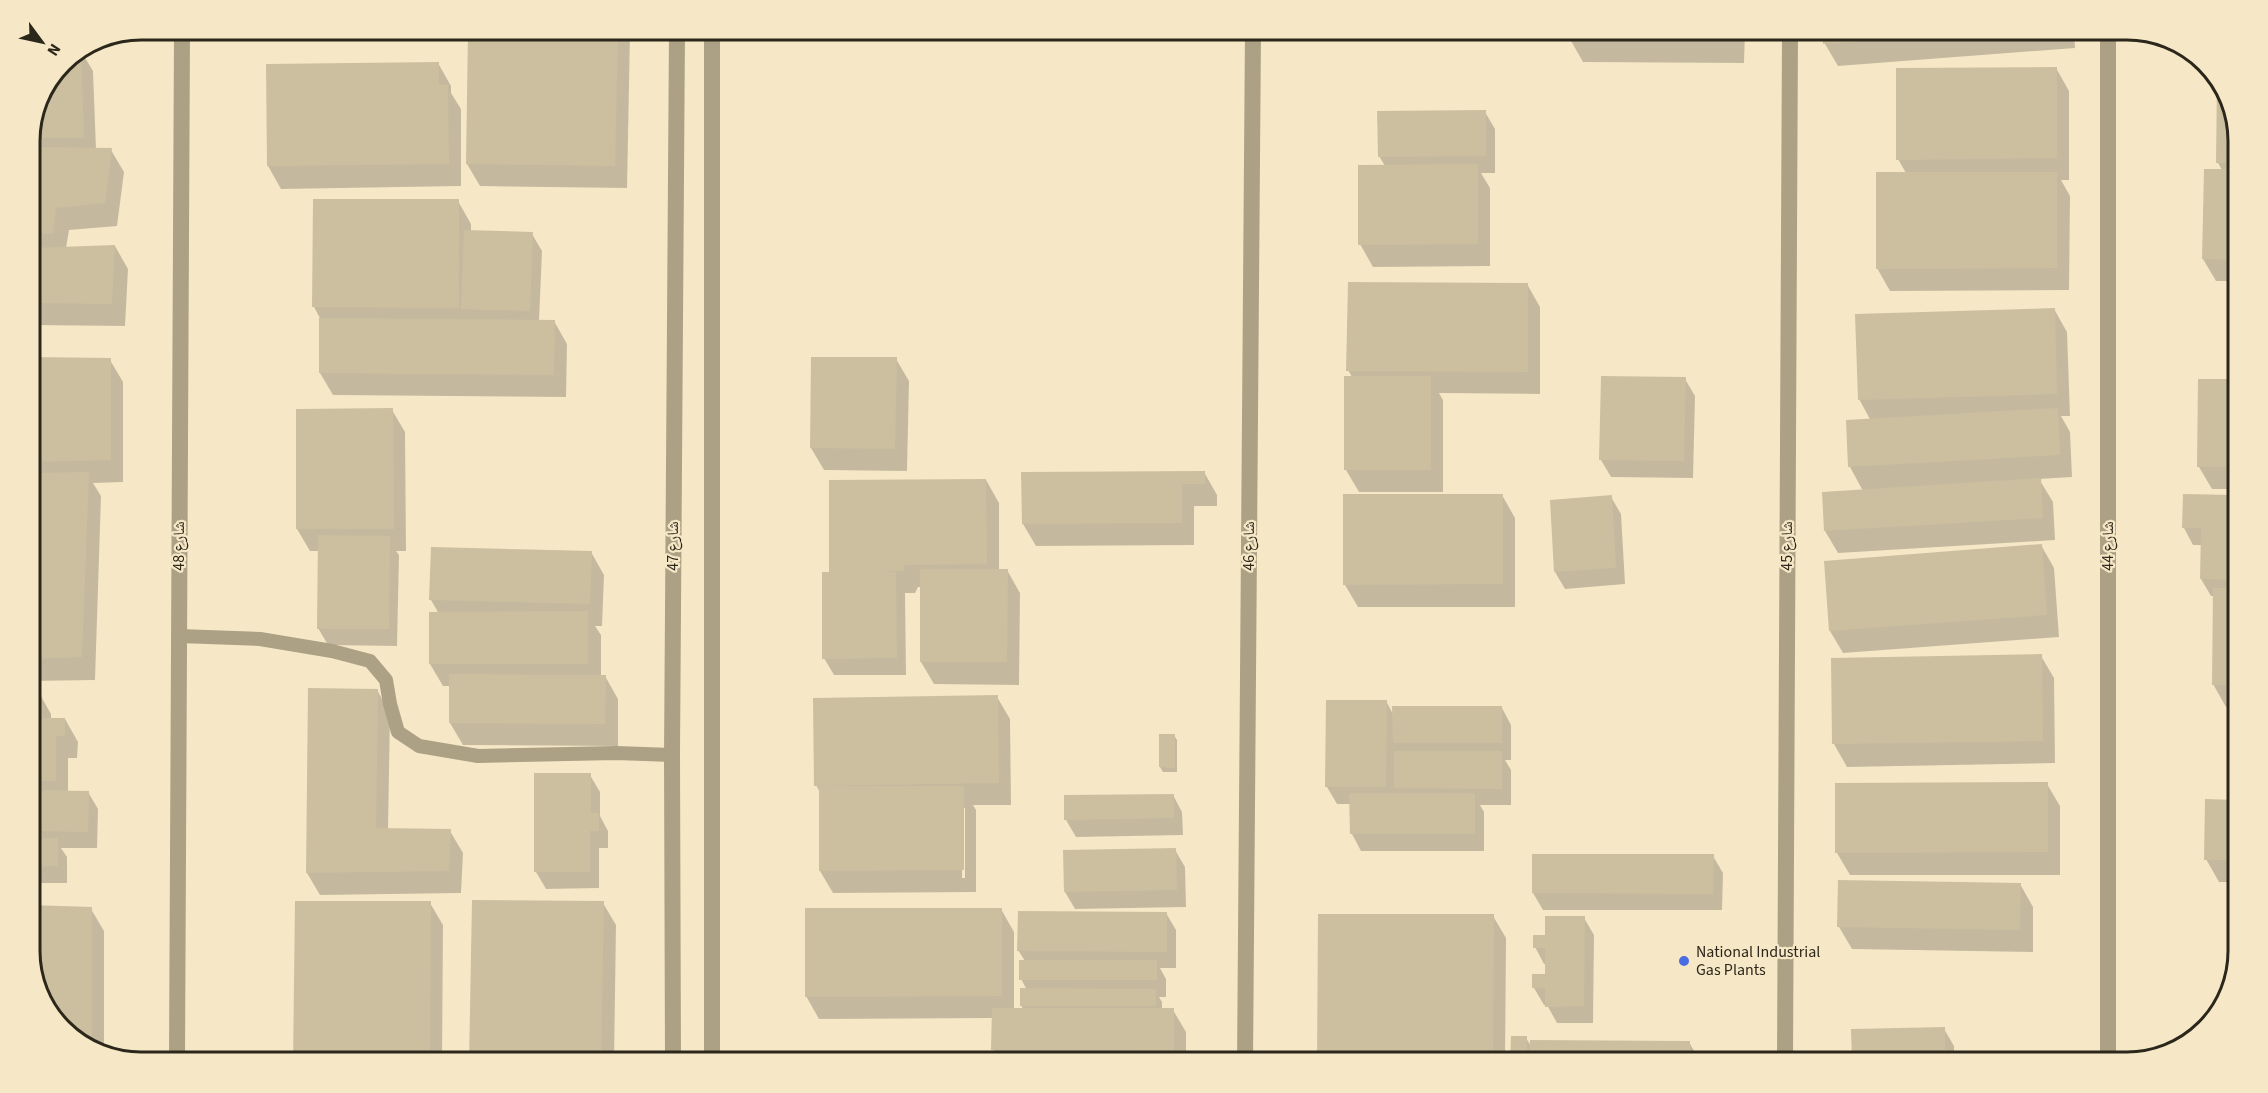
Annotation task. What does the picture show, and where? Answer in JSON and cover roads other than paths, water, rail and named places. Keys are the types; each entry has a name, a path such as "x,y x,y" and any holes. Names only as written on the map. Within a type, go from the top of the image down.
{"street":[{"name":"شارع 48","path":"177,1052 182,40"},
{"name":"شارع 47","path":"673,1052 672,755 676,40"},
{"path":"711,1052 712,40"},
{"name":"شارع 46","path":"1245,1052 1253,40"},
{"name":"شارع 45","path":"1785,1052 1790,40"},
{"name":"شارع 44","path":"2108,40 2108,1052"}],"lane":[{"path":"179,636 260,639 332,651 370,661 386,680 398,732 419,746 478,756 616,753 672,755"}],"place":[{"name":"National Industrial Gas Plants","path":"1684,961"}]}
